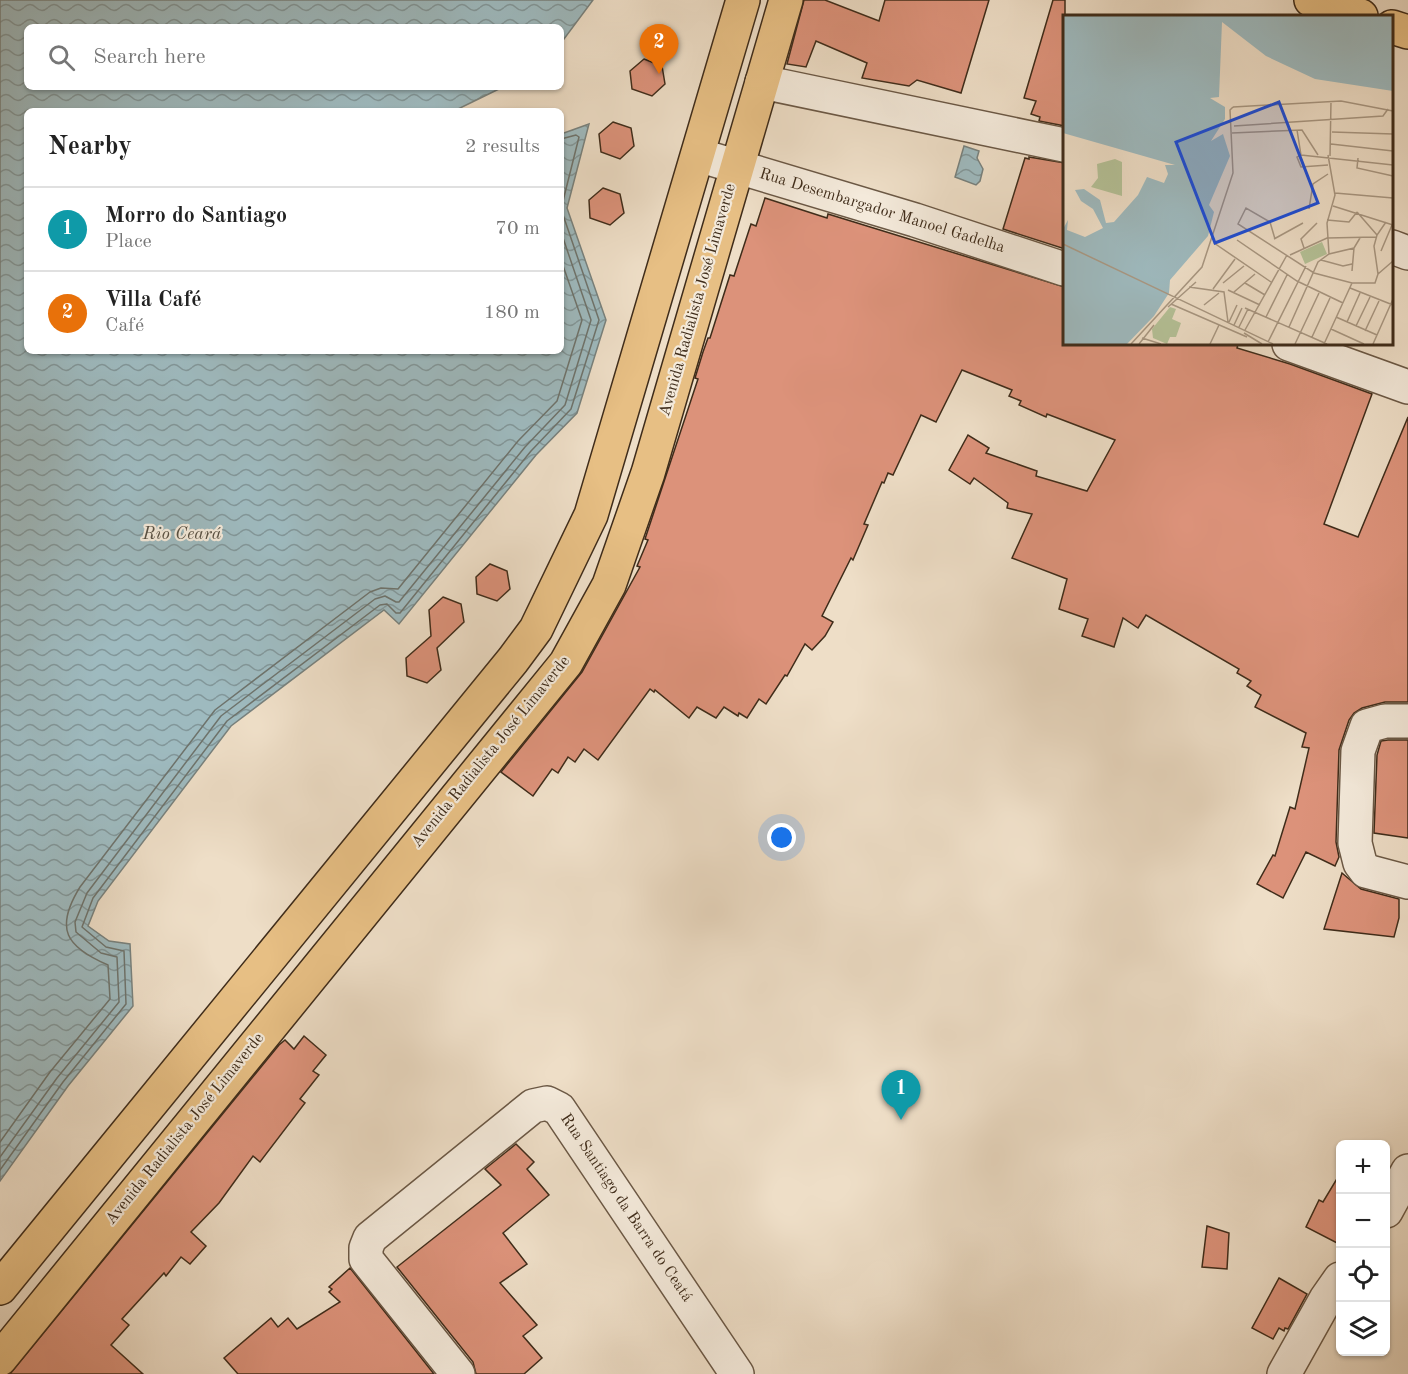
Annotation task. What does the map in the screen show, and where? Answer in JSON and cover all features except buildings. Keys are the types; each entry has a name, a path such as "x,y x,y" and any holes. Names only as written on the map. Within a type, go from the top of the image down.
{"main road":[{"path":"0,1288 536,629 591,514 743,0"},
{"name":"Avenida Radialista José Limaverde","path":"0,1359 566,663 609,585 648,473 786,0"},
{"path":"1311,0 1357,15"},
{"path":"1393,27 1408,32"},
{"path":"231,1004 263,1033"},
{"path":"189,1056 221,1085"}],"street":[{"path":"762,82 1063,146"},
{"name":"Rua Desembargador Manoel Gadelha","path":"698,155 915,220 1063,268"},
{"path":"1393,248 1408,253"},
{"path":"1292,345 1408,387"},
{"path":"1408,722 1384,721 1367,726 1358,751 1355,843 1360,863 1366,871 1408,882"},
{"name":"Rua Santiago da Barra do Ceatá","path":"458,1374 366,1259 366,1248 370,1238 533,1106 547,1103 559,1109 737,1374"},
{"path":"1390,1203 1408,1171"},
{"path":"1284,1374 1326,1299 1336,1286"}],"water":[{"name":"Rio Ceará","path":"0,0 593,0 564,39 564,24 24,24 24,90 497,90 460,108 24,108 24,354 564,354 564,133 589,124 567,208 606,320 577,413 536,455 399,624 384,610 231,726 98,901 88,926 109,941 130,944 133,1006 68,1086 0,1181"},
{"path":"964,146 979,151 977,158 983,169 980,181 976,185 955,177"}],"place":[{"name":"Villa Café","path":"659,74"},
{"name":"Morro do Santiago","path":"901,1120"}]}
